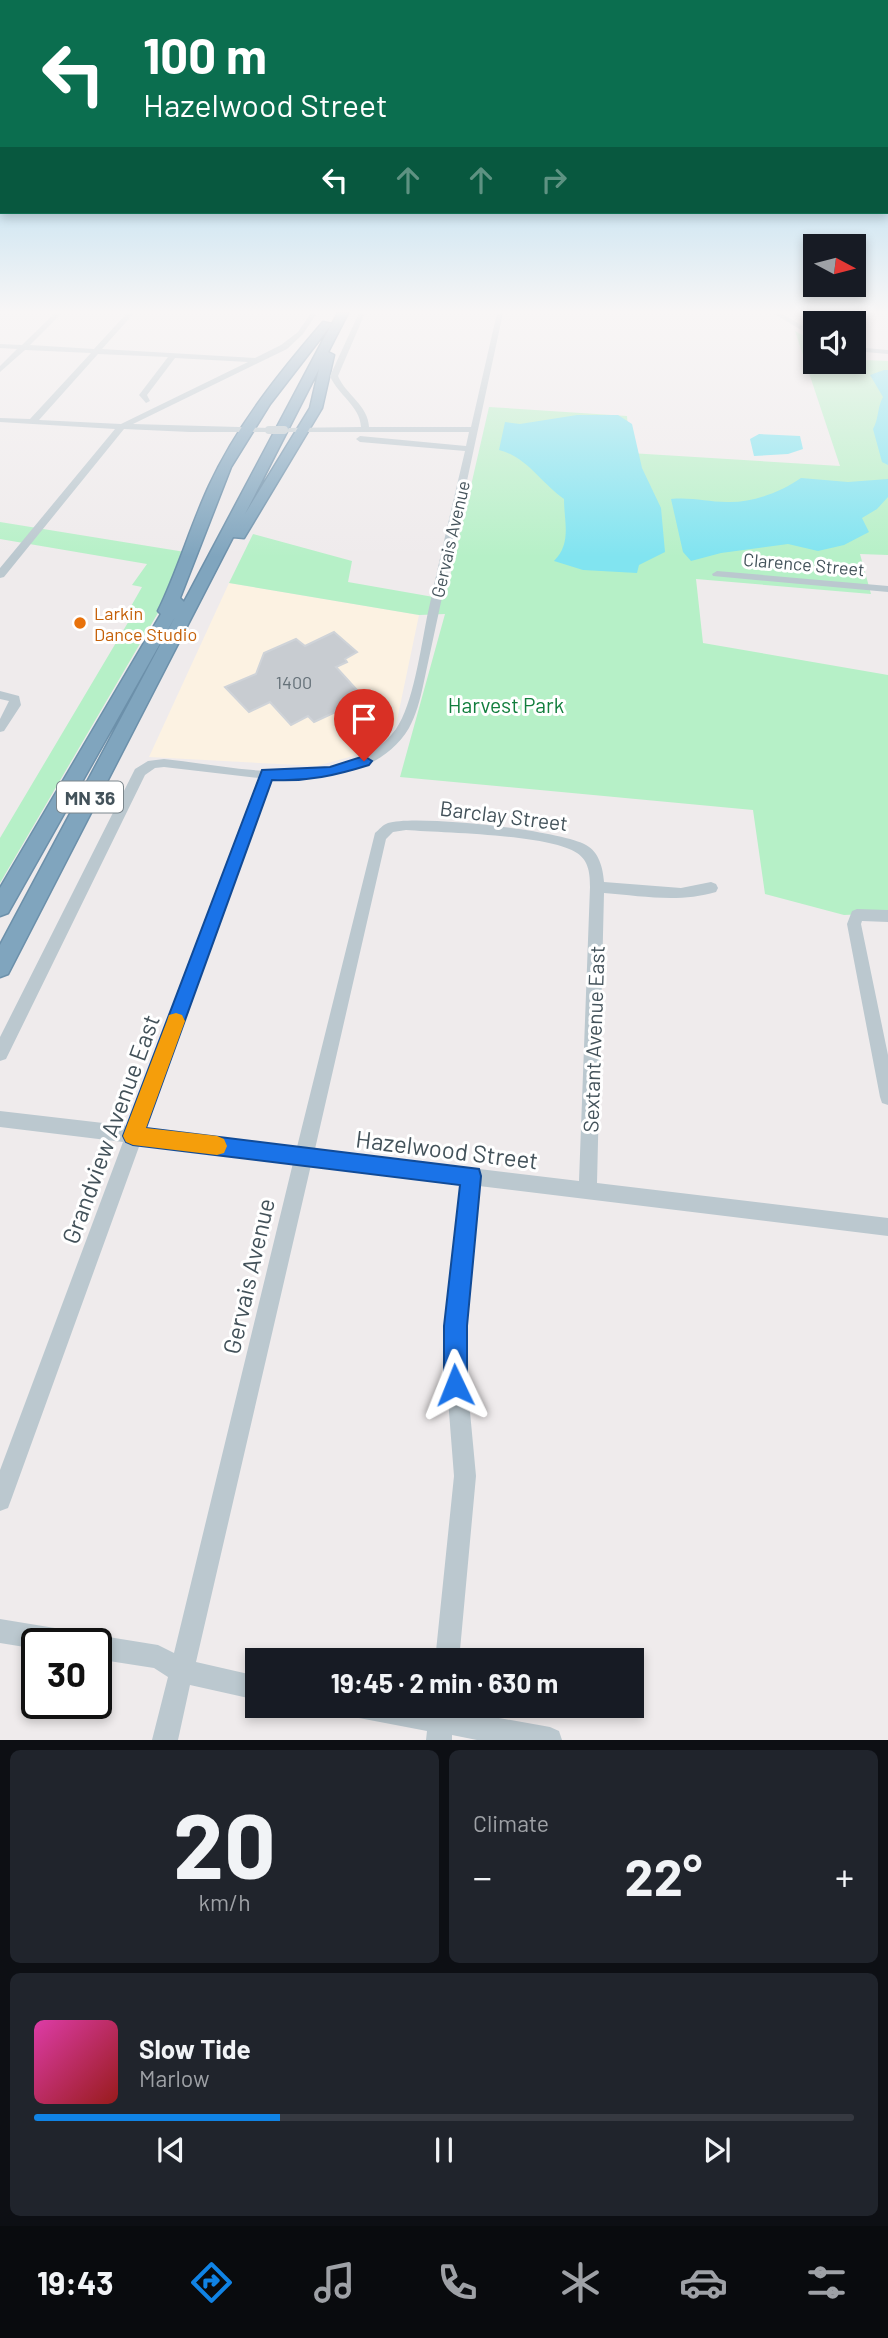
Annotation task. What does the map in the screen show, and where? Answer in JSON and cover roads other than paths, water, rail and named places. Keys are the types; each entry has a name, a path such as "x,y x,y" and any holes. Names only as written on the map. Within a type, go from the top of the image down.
{"highway":[{"path":"145,654 186,570 218,481 277,394"},
{"name":"MN 36","path":"0,907 293,394"},
{"name":"MN 36","path":"0,967 297,394"},
{"path":"178,627 195,604 318,402 320,394"}],"street":[{"path":"32,422 57,394"},
{"path":"144,394 146,401"},
{"path":"0,575 121,427 187,394"},
{"path":"346,394 362,412 365,429"},
{"name":"Gervais Avenue","path":"309,774 350,766 378,753 397,736 408,718 482,394"},
{"path":"0,420 121,427 253,430 475,429"},
{"path":"360,439 470,449"},
{"name":"Clarence Street","path":"717,574 888,589"},
{"path":"0,695 15,699 15,705 0,728"},
{"path":"0,1054 140,772 152,764 226,768 290,776 309,774"},
{"path":"226,768 239,766 309,774"},
{"name":"Grandview Avenue East","path":"0,1500 267,774"},
{"name":"Barclay Street","path":"388,828 406,825 565,841 591,857 597,870 597,887"},
{"name":"Gervais Avenue","path":"165,1740 380,837 388,828"},
{"path":"597,887 681,894 711,888"},
{"name":"Sextant Avenue East","path":"588,1191 597,887"},
{"path":"888,916 857,915 854,924 888,1097"},
{"name":"Hazelwood Street","path":"0,1119 888,1228"},
{"path":"448,1648 465,1476 465,1449 455,1385 454,1349 471,1176"},
{"path":"0,1631 21,1634"},
{"path":"112,1650 158,1657 181,1671 245,1685"},
{"path":"420,1718 550,1740"}],"water":[{"path":"881,394 888,394 888,465 882,462 873,429 883,397"},
{"path":"577,415 618,415 632,424 642,468 661,508 665,552 639,565 637,573 583,570 554,561 565,540 564,499 518,458 499,450 505,422 520,424"},
{"path":"759,434 800,436 803,449 788,454 754,456 750,439"},
{"path":"801,478 848,482 888,479 888,497 877,509 862,518 869,532 844,545 818,551 788,544 721,553 691,561 683,552 671,499 746,501 785,488"}],"place":[{"name":"Larkin Dance Studio","path":"80,623"}],"park label":[{"name":"Harvest Park","path":"506,704"}]}
